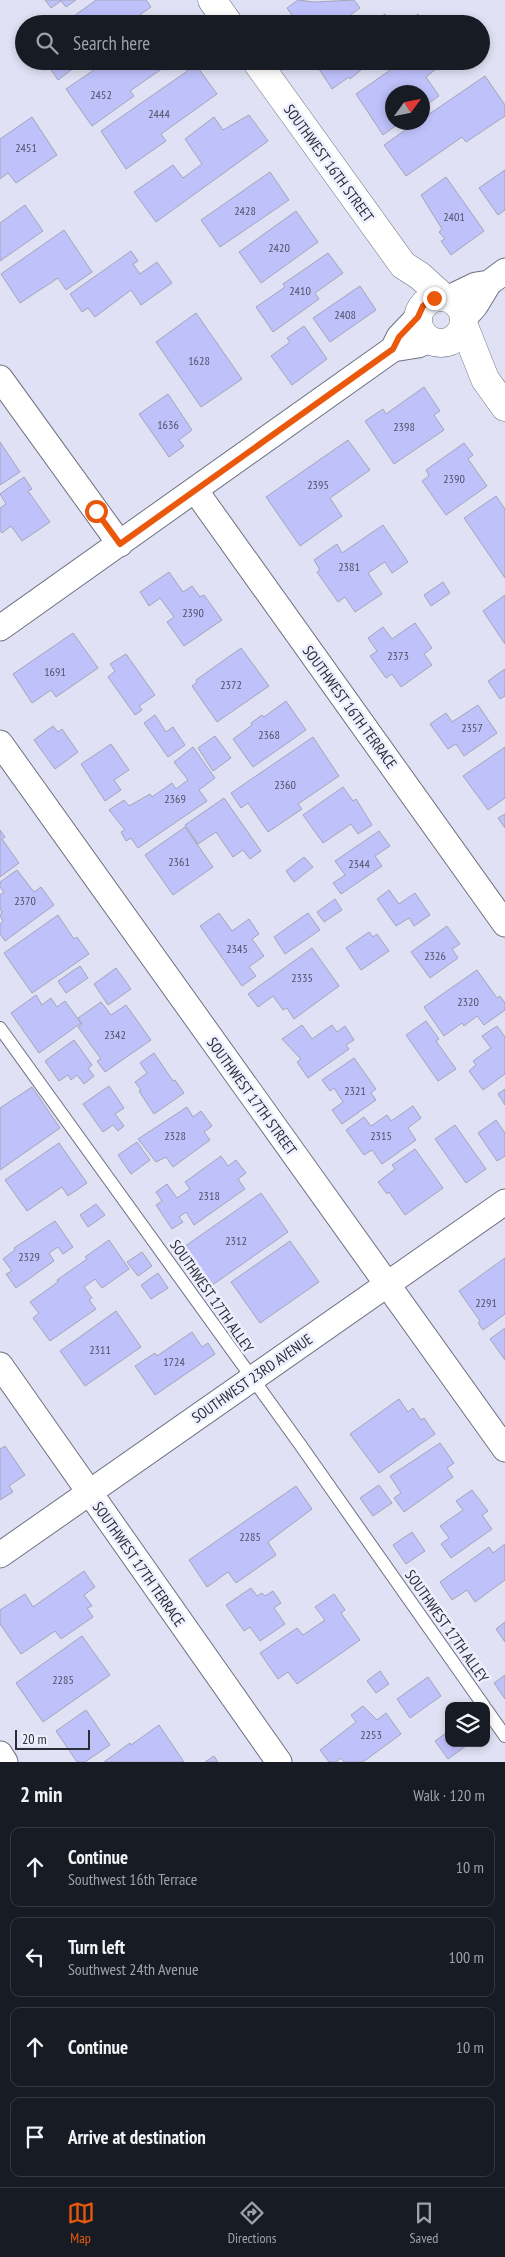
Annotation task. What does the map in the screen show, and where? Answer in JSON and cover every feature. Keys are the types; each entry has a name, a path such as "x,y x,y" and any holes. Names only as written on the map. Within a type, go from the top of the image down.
{"street":[{"path":"212,0 223,15"},
{"name":"SOUTHWEST 16TH STREET","path":"262,70 403,265 420,276 455,309 486,379 505,406"},
{"name":"SOUTHWEST 16TH STREET","path":"403,265 407,282 427,328 486,379"},
{"path":"427,328 428,300 455,309 475,306 497,277"},
{"path":"0,628 393,349 403,331 427,328 455,339 455,309"},
{"path":"0,378 120,544"},
{"name":"SOUTHWEST 16TH TERRACE","path":"195,490 505,924"},
{"name":"SOUTHWEST 17TH STREET","path":"0,743 505,1449"},
{"name":"SOUTHWEST 23RD AVENUE","path":"0,1556 505,1202"},
{"name":"SOUTHWEST 17TH TERRACE","path":"0,1365 279,1762"},
{"path":"0,1754 6,1762"}],"lane":[{"name":"SOUTHWEST 17TH ALLEY","path":"0,1028 251,1379 305,1451 481,1702"},
{"path":"490,1715 505,1736"}],"building":[{"path":"45,0 76,0 66,7 61,1 51,8"},
{"path":"96,0 146,0 151,7 140,15 75,15"},
{"path":"298,0 314,2 354,0 360,8 350,15 292,15 287,8"},
{"path":"51,70 71,70 58,80"},
{"path":"94,70 160,70 130,91 134,96 92,126 66,89"},
{"path":"189,70 200,70 217,94 161,134 166,141 126,169 101,131"},
{"path":"320,70 361,70 350,79 349,77 332,89"},
{"path":"390,70 435,70 426,77 439,96 430,102 430,85 385,85 385,130 390,130 383,135 356,94"},
{"path":"485,76 505,105 505,116 466,142 462,137 406,176 384,145 406,130 430,130 430,114"},
{"path":"249,115 268,141 156,222 134,192 173,165 183,178 202,164 185,139 214,117 223,130"},
{"path":"32,117 57,155 16,183 8,173 0,179 0,139"},
{"path":"505,170 505,210 498,215 479,188"},
{"path":"270,172 289,200 220,247 201,220"},
{"path":"446,177 484,231 451,255 441,241 445,239 439,232 442,229 421,195"},
{"path":"25,205 43,231 0,261 0,223"},
{"path":"296,211 318,242 261,283 239,252"},
{"path":"64,230 92,272 66,290 58,278 20,303 1,274"},
{"path":"131,251 138,261 133,264 140,274 157,262 172,283 141,305 131,290 95,317 88,308 82,312 70,294"},
{"path":"328,253 343,273 315,293 319,299 273,332 256,307 285,287 283,284"},
{"path":"360,286 376,310 330,342 313,318"},
{"path":"196,313 242,379 201,407 156,342"},
{"path":"304,326 327,359 292,385 271,356 290,342 287,338"},
{"path":"424,387 440,411 434,415 444,430 394,464 365,421 383,409 386,414"},
{"path":"168,394 192,430 179,440 184,446 169,457 139,414"},
{"path":"348,440 370,470 330,498 342,516 300,546 266,497"},
{"path":"0,442 20,472 0,485"},
{"path":"464,443 473,455 468,459 487,486 446,515 422,481 429,476 426,470"},
{"path":"24,477 32,489 28,491 50,522 22,541 11,526 2,533 0,530 0,508 6,504 0,494"},
{"path":"496,496 505,509 505,578 464,518"},
{"path":"383,525 408,562 392,573 385,562 368,573 382,594 355,612 345,597 338,602 317,572 320,570 314,560 337,544 342,553"},
{"path":"169,572 183,592 192,586 200,597 204,595 222,620 184,646 167,622 174,617 160,598 149,606 140,592"},
{"path":"443,582 450,593 431,606 424,595"},
{"path":"505,595 505,644 483,611"},
{"path":"415,623 432,648 424,654 432,665 401,687 392,674 386,678 370,656 377,651 368,638 383,627 392,639"},
{"path":"73,633 98,668 56,697 51,690 32,703 13,674"},
{"path":"241,648 269,686 217,722 192,686 197,682 196,680"},
{"path":"126,654 155,695 139,706 142,710 135,715 108,677 115,671 110,664"},
{"path":"505,669 505,696 500,699 488,681"},
{"path":"286,701 306,730 253,767 233,739 262,715 264,717"},
{"path":"478,705 497,733 464,756 456,744 448,749 430,724 446,713 452,722"},
{"path":"155,715 166,732 173,727 185,745 168,757 144,723"},
{"path":"53,726 58,732 62,729 78,752 55,769 34,740"},
{"path":"215,736 231,758 213,771 198,748"},
{"path":"313,737 339,776 298,804 302,809 268,832 248,803 241,808 231,793"},
{"path":"111,744 129,770 114,780 121,790 105,801 81,764"},
{"path":"193,747 215,778 199,790 207,801 138,848 131,838 126,841 121,832 125,830 109,810 124,800 129,806 150,794 152,797 172,783 176,789 188,780 174,762"},
{"path":"505,747 505,798 488,810 463,776"},
{"path":"343,787 353,801 356,799 372,825 358,834 351,824 323,843 303,815"},
{"path":"224,798 261,851 250,859 243,850 233,857 216,832 198,844 185,825"},
{"path":"505,814 505,828 498,818"},
{"path":"185,827 213,867 173,895 145,855"},
{"path":"0,830 5,837 2,839 19,863 0,877"},
{"path":"379,831 390,846 375,856 382,866 341,894 333,883 345,875 335,861"},
{"path":"304,857 313,867 294,882 286,871"},
{"path":"17,870 34,892 41,887 54,905 5,941 0,934 0,924 3,921 0,916 2,912 0,909 0,895 4,892 0,887 0,882"},
{"path":"389,890 399,904 415,893 430,915 414,926 409,918 396,926 377,899"},
{"path":"335,899 342,910 324,922 317,912"},
{"path":"219,913 232,931 249,919 259,934 252,939 264,956 249,967 256,976 242,986 200,926"},
{"path":"308,913 320,930 285,954 274,937"},
{"path":"58,915 74,939 77,937 89,954 32,993 4,953"},
{"path":"447,926 460,944 452,949 458,958 430,978 411,952"},
{"path":"369,932 373,937 377,934 389,951 361,970 346,948"},
{"path":"312,948 339,986 294,1019 287,1008 283,1010 273,996 258,1007 248,994"},
{"path":"80,966 88,978 66,993 58,981"},
{"path":"116,968 131,989 108,1005 94,984"},
{"path":"477,970 497,998 500,996 505,1003 505,1010 484,1025 477,1016 464,1026 462,1023 444,1036 424,1007"},
{"path":"36,995 42,1005 51,998 57,1007 65,1001 81,1023 39,1053 11,1013"},
{"path":"101,1002 111,1015 126,1005 151,1040 105,1072 97,1061 101,1059 78,1027 82,1024 78,1018"},
{"path":"426,1021 439,1039 436,1041 456,1069 438,1081 406,1035"},
{"path":"302,1025 312,1039 332,1025 337,1032 345,1026 354,1040 346,1045 349,1049 308,1078 297,1062 301,1059 282,1039"},
{"path":"497,1026 505,1037 505,1074 483,1090 469,1071 476,1065 473,1061 491,1048 482,1036"},
{"path":"74,1040 92,1065 88,1068 94,1076 84,1084 77,1075 71,1080 68,1075 59,1081 45,1061"},
{"path":"154,1053 173,1081 175,1080 184,1093 154,1114 135,1082 147,1073 140,1063"},
{"path":"354,1058 376,1089 371,1093 376,1100 342,1124 332,1110 343,1102 334,1088 330,1091 322,1080"},
{"path":"109,1086 124,1108 115,1114 124,1126 118,1131 113,1125 103,1132 83,1104"},
{"path":"32,1087 60,1128 0,1170 0,1108"},
{"path":"505,1089 505,1105 498,1094"},
{"path":"413,1106 421,1118 408,1128 416,1140 382,1164 372,1150 364,1155 346,1130 364,1117 371,1126 387,1115 391,1121"},
{"path":"187,1107 193,1117 201,1111 212,1126 204,1132 210,1140 173,1167 166,1157 156,1162 138,1139"},
{"path":"496,1120 505,1133 505,1156 497,1161 478,1133"},
{"path":"455,1125 486,1169 466,1183 435,1139"},
{"path":"137,1142 150,1160 131,1174 118,1155"},
{"path":"59,1143 87,1183 68,1196 62,1187 27,1211 5,1180"},
{"path":"415,1149 443,1188 405,1215 389,1192 387,1194 378,1182 395,1169 392,1165"},
{"path":"221,1156 228,1166 236,1160 246,1173 238,1179 245,1189 194,1225 186,1212 179,1217 183,1222 172,1229 156,1205 162,1201 156,1192 167,1184 177,1198 190,1189 185,1182"},
{"path":"261,1193 288,1232 211,1286 184,1247"},
{"path":"96,1204 105,1215 88,1227 80,1215"},
{"path":"55,1221 73,1247 63,1254 58,1247 49,1253 54,1261 16,1288 6,1274 12,1271 3,1259 15,1250 14,1248"},
{"path":"109,1240 129,1269 102,1288 95,1279 84,1287 92,1298 89,1300 96,1309 50,1341 33,1318 39,1313 30,1302 58,1282 57,1280 87,1259 85,1257"},
{"path":"290,1241 319,1282 260,1323 231,1282"},
{"path":"142,1252 152,1266 138,1276 127,1262"},
{"path":"505,1258 505,1314 483,1330 478,1323 480,1321 459,1291"},
{"path":"158,1273 168,1288 151,1299 141,1285"},
{"path":"116,1311 141,1347 85,1386 60,1351"},
{"path":"505,1328 505,1360 490,1339"},
{"path":"192,1332 202,1347 208,1343 215,1354 155,1395 135,1366 155,1353 157,1356"},
{"path":"399,1399 408,1412 413,1408 421,1420 424,1418 435,1434 379,1473 350,1434"},
{"path":"440,1443 454,1463 447,1468 453,1477 404,1512 394,1498 401,1493 390,1476"},
{"path":"5,1446 25,1475 9,1486 13,1492 0,1500 0,1449"},
{"path":"379,1485 392,1503 373,1516 360,1498"},
{"path":"296,1486 312,1509 268,1542 276,1555 236,1583 228,1572 207,1587 189,1560"},
{"path":"472,1490 488,1511 482,1515 492,1529 451,1558 441,1544 449,1538 440,1526 463,1510 456,1501"},
{"path":"412,1532 425,1551 406,1564 393,1545"},
{"path":"505,1544 505,1580 475,1602 467,1590 452,1600 440,1582 489,1547 493,1553"},
{"path":"84,1571 95,1587 84,1595 92,1606 87,1608 93,1617 61,1639 55,1631 21,1654 0,1624 0,1610 25,1594 33,1607"},
{"path":"251,1588 257,1596 262,1593 265,1596 273,1591 281,1603 274,1608 285,1624 260,1641 250,1627 244,1631 226,1605"},
{"path":"334,1594 345,1610 341,1613 360,1640 297,1684 288,1672 278,1679 260,1653 297,1628 303,1635 325,1620 315,1607"},
{"path":"505,1622 505,1642 496,1629"},
{"path":"82,1636 110,1675 43,1722 16,1683"},
{"path":"380,1671 389,1684 376,1693 367,1681"},
{"path":"505,1675 505,1699 494,1683"},
{"path":"428,1677 441,1696 410,1718 397,1699"},
{"path":"363,1706 377,1720 386,1713 401,1734 363,1762 344,1762 341,1758 336,1762 329,1762 320,1750 356,1722 351,1715"},
{"path":"86,1710 110,1745 85,1762 77,1762 56,1731"},
{"path":"159,1725 184,1762 104,1762 130,1743 131,1745"},
{"path":"445,1734 445,1747 464,1747 448,1759 435,1741"},
{"path":"214,1756 218,1762 205,1762"}],"route":[{"path":"96,511 120,544 393,349 407,326 418,317 423,306 428,300 434,298"}]}
